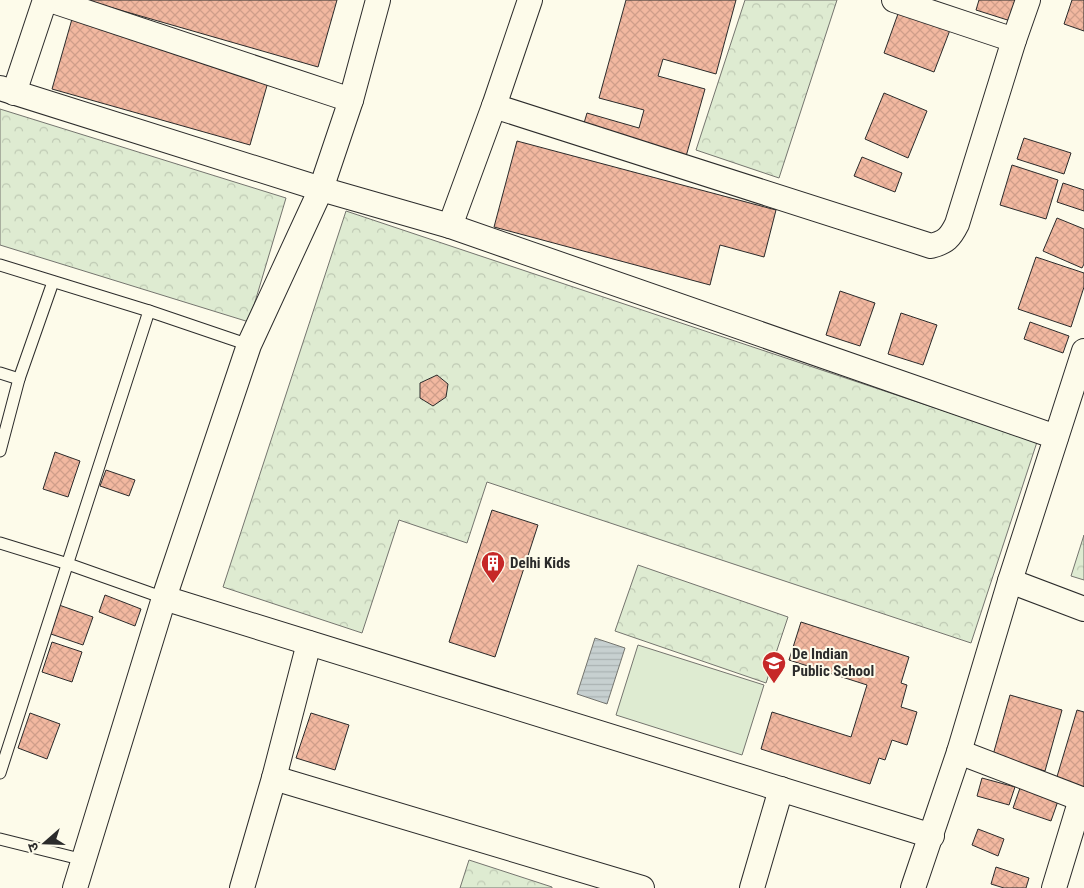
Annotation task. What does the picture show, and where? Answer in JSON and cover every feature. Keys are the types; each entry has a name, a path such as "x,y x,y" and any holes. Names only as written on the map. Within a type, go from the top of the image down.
{"street":[{"path":"45,0 7,90 321,189 450,226 1056,437"},
{"path":"50,0 351,100"},
{"path":"75,888 164,598 249,345 321,189 351,100 378,0"},
{"path":"450,226 530,0"},
{"path":"894,0 1014,40"},
{"path":"494,106 931,246 943,243 952,235 957,224 1028,0"},
{"path":"913,888 959,752 1010,581 1084,351"},
{"path":"1010,581 1084,609"},
{"path":"164,598 932,836"},
{"path":"242,888 274,778 308,643"},
{"path":"959,752 1083,799 1054,888"},
{"path":"274,778 642,888"},
{"path":"752,888 781,788"}],"lane":[{"path":"0,265 249,345"},
{"path":"0,451 19,379 53,282"},
{"path":"0,773 149,312"},
{"path":"0,373 19,379"},
{"path":"0,543 68,564 164,598"},
{"path":"0,839 84,860"}],"green space":[{"path":"745,0 837,0 779,178 696,150"},
{"path":"0,109 286,198 249,322 0,245"},
{"path":"346,211 1037,442 971,643 487,482 467,543 399,520 362,633 223,587"},
{"path":"1084,535 1084,580 1071,576"},
{"path":"638,565 788,617 766,683 615,631"},
{"path":"638,645 764,685 742,755 616,715"},
{"path":"469,860 552,887 552,888 460,888"}],"shaded area":[{"path":"595,638 625,648 607,704 577,694"}],"building":[{"path":"85,0 337,0 318,67"},
{"path":"626,0 736,0 716,74 663,59 658,76 705,89 685,160 582,130 587,113 639,128 644,110 599,98"},
{"path":"979,0 1024,0 1017,23 976,10"},
{"path":"1072,0 1084,0 1084,31 1064,24"},
{"path":"899,11 950,30 934,72 884,53"},
{"path":"72,19 270,75 250,145 52,89"},
{"path":"884,93 927,111 908,158 865,139"},
{"path":"1024,138 1071,153 1064,174 1017,159"},
{"path":"517,141 776,210 764,257 720,245 710,285 494,227"},
{"path":"862,157 902,173 895,192 854,176"},
{"path":"1012,165 1058,180 1046,219 1000,205"},
{"path":"1063,183 1084,190 1084,211 1057,202"},
{"path":"1057,218 1084,229 1084,264 1082,268 1043,251"},
{"path":"1036,257 1084,273 1084,287 1071,327 1018,309"},
{"path":"840,291 875,303 860,346 826,335"},
{"path":"901,313 937,325 923,365 888,354"},
{"path":"1030,322 1069,336 1063,353 1024,339"},
{"path":"437,375 448,384 446,397 433,406 420,398 420,383"},
{"path":"55,452 80,461 68,497 43,489"},
{"path":"106,470 135,480 129,496 100,486"},
{"name":"Delhi Kids","path":"492,510 538,525 495,657 449,642"},
{"path":"105,595 141,609 135,626 99,612"},
{"path":"59,605 93,617 83,645 48,633"},
{"path":"801,622 909,657 901,683 907,685 901,707 917,712 907,745 892,740 885,760 879,758 870,784 761,749 772,712 851,737 867,685 789,660"},
{"path":"52,642 82,652 72,682 42,672"},
{"path":"1010,695 1062,710 1045,771 993,755"},
{"path":"1077,710 1084,712 1084,788 1056,780"},
{"path":"30,713 60,724 47,759 18,748"},
{"path":"311,713 349,725 335,770 296,758"},
{"path":"982,778 1015,787 1009,805 977,796"},
{"path":"1020,788 1058,801 1051,821 1013,808"},
{"path":"978,829 1004,839 998,856 972,845"},
{"path":"996,867 1029,878 1026,888 1004,888 991,884"}],"place":[{"name":"Delhi Kids","path":"493,584"},
{"name":"De Indian Public School","path":"774,684"}]}
